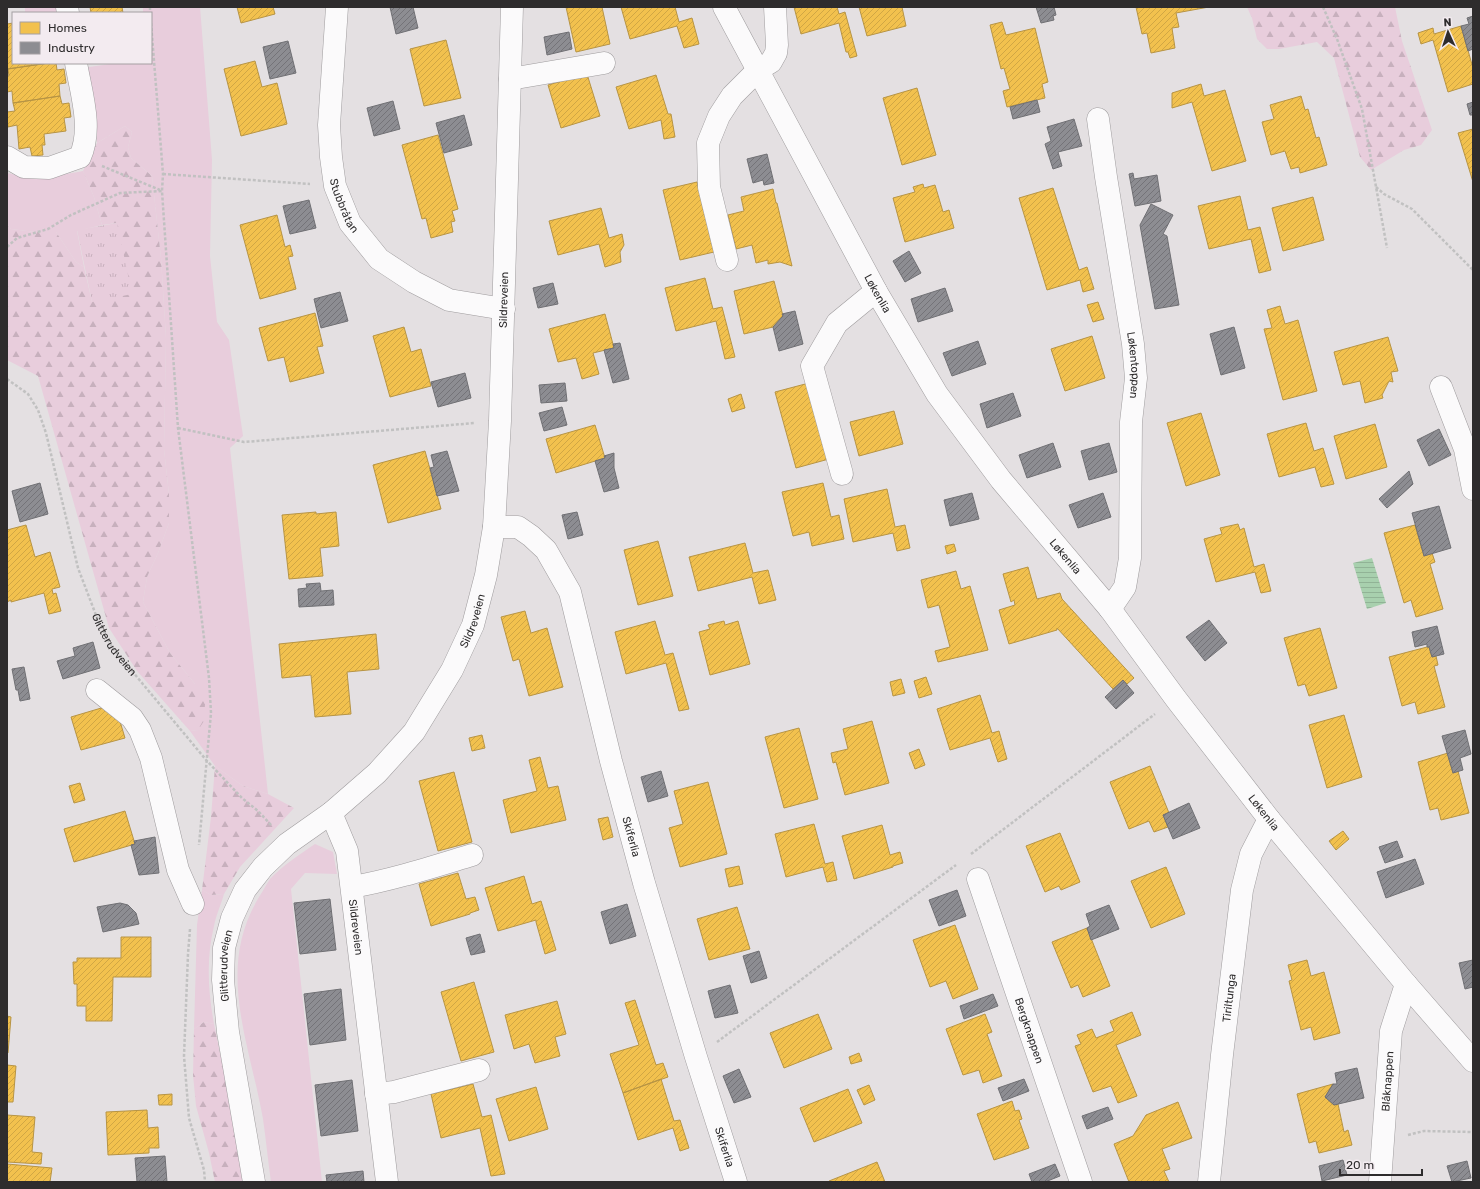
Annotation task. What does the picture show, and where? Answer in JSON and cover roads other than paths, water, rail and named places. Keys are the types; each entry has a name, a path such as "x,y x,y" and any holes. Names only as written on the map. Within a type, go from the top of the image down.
{"street":[{"name":"Stubbråtan","path":"337,7 330,125 331,157 335,186 350,222 379,259 414,282 449,300 504,309"},
{"name":"Sildreveien","path":"387,1182 347,851 331,813 377,773 414,732 452,670 473,625 486,575 494,526 500,421 512,7"},
{"name":"Løkenlia","path":"724,7 876,291 937,394 1001,480 1110,609 1176,699 1268,819 1406,984 1473,1061"},
{"path":"727,260 709,187 708,143 719,116 732,96 758,70 770,62 776,53 775,7"},
{"path":"510,79 604,63"},
{"path":"7,157 24,167 49,168 80,157 84,148 86,117 76,64"},
{"name":"Løkentoppen","path":"1098,119 1133,344 1136,378 1131,422 1130,558 1125,587 1110,609"},
{"path":"842,474 812,366 837,324 876,291"},
{"path":"1441,387 1465,449 1473,489"},
{"name":"Skiferlia","path":"494,526 518,527 531,536 546,550 570,592 611,761 632,837 696,1057 736,1182"},
{"path":"97,690 132,718 140,730 151,758 178,870 193,904"},
{"name":"Glitterudveien","path":"254,1182 228,1032 223,980 224,948 232,918 245,890 263,867 287,844 331,813"},
{"name":"Tiriltunga","path":"1209,1182 1222,1055 1242,890 1251,854 1268,819"},
{"path":"352,887 420,871 472,855"},
{"name":"Bergknappen","path":"978,879 1081,1182"},
{"name":"Blåknappen","path":"1380,1182 1391,1031 1406,984"},
{"path":"376,1094 394,1092 479,1070"}]}
